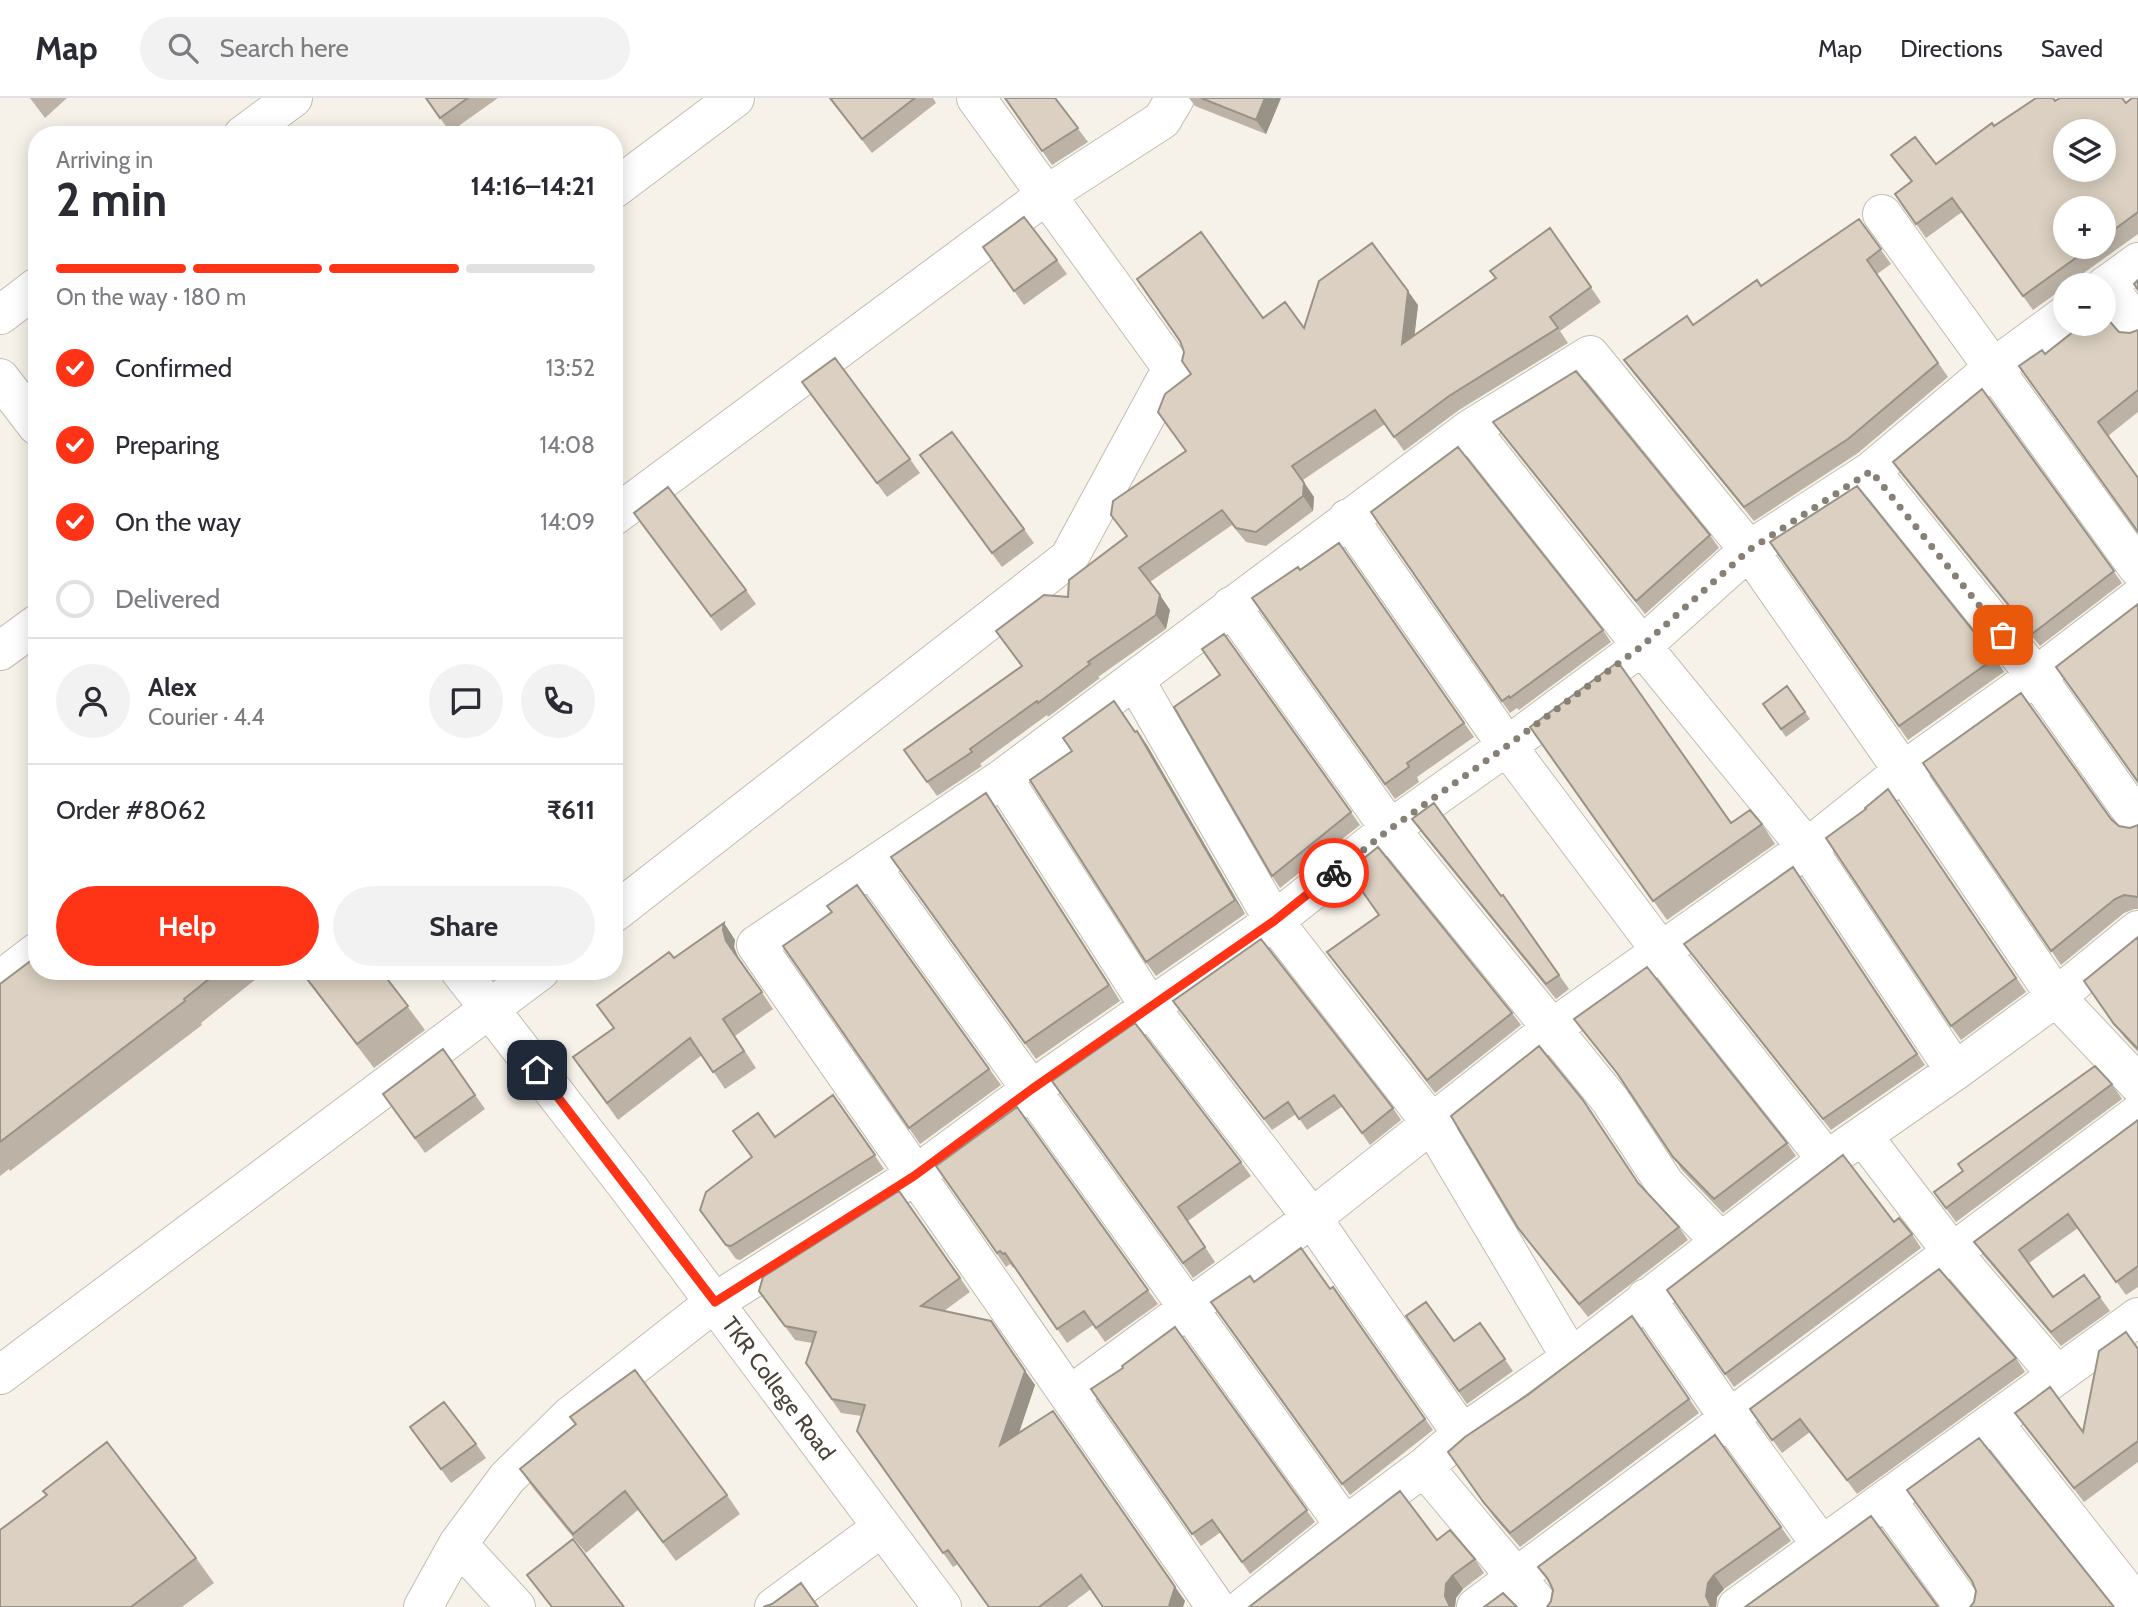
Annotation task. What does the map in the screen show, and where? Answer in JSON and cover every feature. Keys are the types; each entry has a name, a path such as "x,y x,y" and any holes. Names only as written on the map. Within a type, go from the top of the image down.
{"street":[{"path":"255,126 293,98"},
{"path":"623,182 735,98"},
{"path":"623,906 1069,558 1172,368 976,98"},
{"path":"623,509 1046,195 1162,120 1175,98"},
{"path":"1882,214 2138,568"},
{"path":"2116,278 2138,262"},
{"path":"0,315 28,294"},
{"path":"2116,299 2138,326"},
{"path":"423,1607 458,1544 507,1478 570,1416 715,1302 914,1176 1032,1089 1151,1009 1274,921 1390,829 1642,646 1749,550 1871,471 1993,368 2053,324"},
{"path":"1216,1607 756,946 1003,778 1470,429 1591,355 1749,550 2056,997 2138,1084"},
{"path":"0,378 28,414"},
{"path":"1470,429 1807,848 1955,1071"},
{"path":"1871,471 2036,676 2138,820"},
{"path":"1348,518 1507,746 1661,951 1827,1160"},
{"path":"1070,1395 1312,1218 1551,1028 1807,848 1903,771 2036,676 2138,598"},
{"path":"1231,606 1390,829 1610,1100 1665,1184 1721,1242"},
{"path":"0,651 28,631"},
{"path":"1135,680 1274,921 1432,1124 1571,1357"},
{"path":"1003,778 1151,1009 1312,1218 1462,1434"},
{"path":"871,867 1345,1526"},
{"path":"1244,1607 1424,1467 1462,1434 1571,1357 1827,1160 2056,997 2138,930"},
{"path":"0,980 28,959"},
{"name":"TKR College Road","path":"467,980 715,1302 942,1607"},
{"path":"0,1375 529,980"},
{"path":"1476,1607 2138,1114"},
{"path":"1863,1136 1952,1252 2057,1375"},
{"path":"1646,1298 1822,1546"},
{"path":"1758,1601 1822,1546 2138,1317"},
{"path":"1993,1422 2138,1606"},
{"path":"1424,1467 1541,1607"},
{"path":"1886,1499 1964,1607"},
{"path":"774,1607 881,1528"},
{"path":"458,1544 516,1607"}],"building":[{"path":"426,98 468,98 440,118"},
{"path":"830,98 915,98 862,139"},
{"path":"1005,98 1055,98 1078,128 1042,151"},
{"path":"1201,98 1265,98 1256,120"},
{"path":"2036,98 2053,98 2055,101 2060,98 2122,98 2126,103 2132,98 2138,98 2138,212 2116,228 2116,196 2053,196 2053,259 2074,259 2023,296 1952,198 1916,224 1895,194 1912,181 1891,155 1915,137 1936,164 1992,123 1994,126"},
{"path":"1024,217 1057,260 1014,291 983,247"},
{"path":"1859,219 1881,249 1867,260 1938,363 1848,439 1744,507 1624,360 1687,316 1693,325 1757,280 1761,286"},
{"path":"1550,228 1591,287 1550,317 1558,328 1449,396 1394,437 1375,410 1292,466 1304,483 1303,496 1256,532 1236,528 1222,510 1139,568 1160,595 1156,615 1088,662 1090,664 1038,703 1037,701 970,749 972,752 927,782 904,750 1022,666 996,631 1044,595 1068,597 1069,580 1127,536 1111,515 1113,501 1186,451 1158,412 1165,394 1191,374 1182,361 1184,352 1180,341 1137,279 1201,232 1263,318 1285,302 1304,328 1319,281 1372,243 1408,291 1402,344 1496,278 1490,271"},
{"path":"2116,329 2119,332 2130,333 2138,330 2138,390 2098,422 2138,478 2138,532 2019,366 2042,350 2045,354 2068,336 2116,336"},
{"path":"835,358 910,459 877,483 802,382"},
{"path":"1576,371 1710,535 1636,601 1493,422"},
{"path":"1982,389 2114,571 2032,634 1893,462"},
{"path":"952,432 1024,529 992,553 920,455"},
{"path":"1458,447 1603,630 1510,698 1509,696 1502,701 1371,512"},
{"path":"1857,486 1995,658 1899,726 1770,542"},
{"path":"668,487 746,590 711,616 634,513"},
{"path":"1339,543 1464,723 1407,763 1409,767 1385,784 1252,598"},
{"path":"2138,604 2138,782 2056,667"},
{"path":"1224,634 1351,812 1272,876 1174,707 1220,675 1202,649"},
{"path":"1618,662 1731,823 1750,810 1762,824 1653,901 1530,727"},
{"path":"1787,686 1805,712 1781,729 1763,704"},
{"path":"2021,693 2111,819 2119,826 2130,828 2138,825 2138,897 2124,895 2115,899 2051,951 1923,763"},
{"path":"1114,701 1135,732 1137,731 1235,900 1146,962 1030,780 1072,751 1063,738"},
{"path":"1888,789 2016,978 1951,1026 1826,838"},
{"path":"986,793 1109,985 1025,1043 891,857"},
{"path":"1434,803 1559,975 1546,984 1412,819"},
{"path":"1378,847 1512,1013 1427,1080 1327,952 1379,915 1348,871"},
{"path":"1793,867 1917,1054 1823,1119 1684,944"},
{"path":"857,885 989,1069 909,1128 783,946 832,912 827,906"},
{"path":"724,923 726,941 762,992 723,1019 744,1051 713,1072 690,1038 607,1103 573,1057 614,1028 597,1005 669,952 674,958"},
{"path":"2138,937 2138,1049 2114,1024 2084,981"},
{"path":"1261,939 1393,1108 1362,1133 1334,1095 1299,1119 1288,1102 1264,1119 1173,1001"},
{"path":"28,963 28,980 208,980 184,999 185,1001 0,1142 0,984"},
{"path":"1647,967 1787,1143 1714,1199 1673,1157 1617,1073 1574,1019"},
{"path":"308,980 388,980 408,1006 357,1044"},
{"path":"1135,1023 1241,1162 1178,1207 1205,1247 1183,1263 1052,1081"},
{"path":"1539,1046 1583,1100 1638,1183 1679,1227 1579,1304 1518,1228 1451,1116"},
{"path":"443,1049 475,1095 415,1138 383,1094"},
{"path":"2095,1066 2112,1084 1946,1208 1934,1192 1963,1171 1958,1164"},
{"path":"833,1095 875,1155 731,1246 726,1245 700,1210 706,1192 752,1157 733,1131 758,1113 775,1137"},
{"path":"1017,1107 1148,1290 1096,1328 1084,1311 1057,1329 1005,1253 997,1253 936,1166"},
{"path":"2138,1120 2138,1266 2116,1282 2068,1214 2019,1250 2053,1297 2084,1275 2100,1297 2051,1332 1974,1242"},
{"path":"1843,1155 1894,1222 1899,1218 1912,1234 1725,1374 1667,1290"},
{"path":"899,1191 960,1278 921,1306 991,1321 1025,1371 1000,1445 1053,1411 1175,1587 1169,1606 1173,1607 1103,1607 1081,1575 1039,1607 989,1607 948,1550 943,1553 857,1431 865,1405 832,1399 806,1363 816,1332 785,1326 759,1291 763,1277"},
{"path":"1301,1248 1330,1289 1333,1287 1425,1419 1342,1484 1211,1302 1250,1276 1254,1282"},
{"path":"1939,1269 2016,1358 1847,1480 1800,1419 1772,1440 1750,1409"},
{"path":"1426,1302 1454,1341 1480,1323 1505,1359 1459,1391 1406,1316"},
{"path":"1632,1316 1689,1399 1510,1533 1484,1503 1448,1452"},
{"path":"1175,1327 1307,1510 1242,1562 1212,1520 1192,1534 1091,1389 1123,1368 1122,1366"},
{"path":"2126,1332 2138,1349 2138,1441 2074,1488 2015,1413 2050,1387 2083,1432 2099,1351"},
{"path":"635,1370 727,1495 663,1542 625,1491 573,1534 520,1469 576,1424 570,1417"},
{"path":"444,1402 476,1444 441,1469 410,1427"},
{"path":"1715,1435 1781,1527 1714,1575 1708,1583 1706,1596 1711,1607 1547,1607 1553,1590 1538,1567"},
{"path":"1979,1438 2114,1607 1970,1607 1976,1591 1972,1581 1907,1490"},
{"path":"107,1442 196,1558 131,1607 0,1607 0,1530 47,1495 43,1491"},
{"path":"1400,1491 1437,1540 1450,1530 1475,1559 1453,1575 1446,1584 1445,1596 1450,1607 1249,1607"},
{"path":"1871,1516 1938,1607 1745,1607"},
{"path":"573,1539 624,1607 552,1607 527,1575"},
{"path":"801,1583 818,1607 763,1607 772,1604"},
{"path":"1503,1593 1517,1607 1484,1607"}],"way so far":[{"path":"1334,873 1390,829 1642,646 1749,550 1871,471 2003,635"}],"route":[{"path":"537,1070 715,1302 914,1176 1032,1089 1151,1009 1274,921 1334,873"}]}
